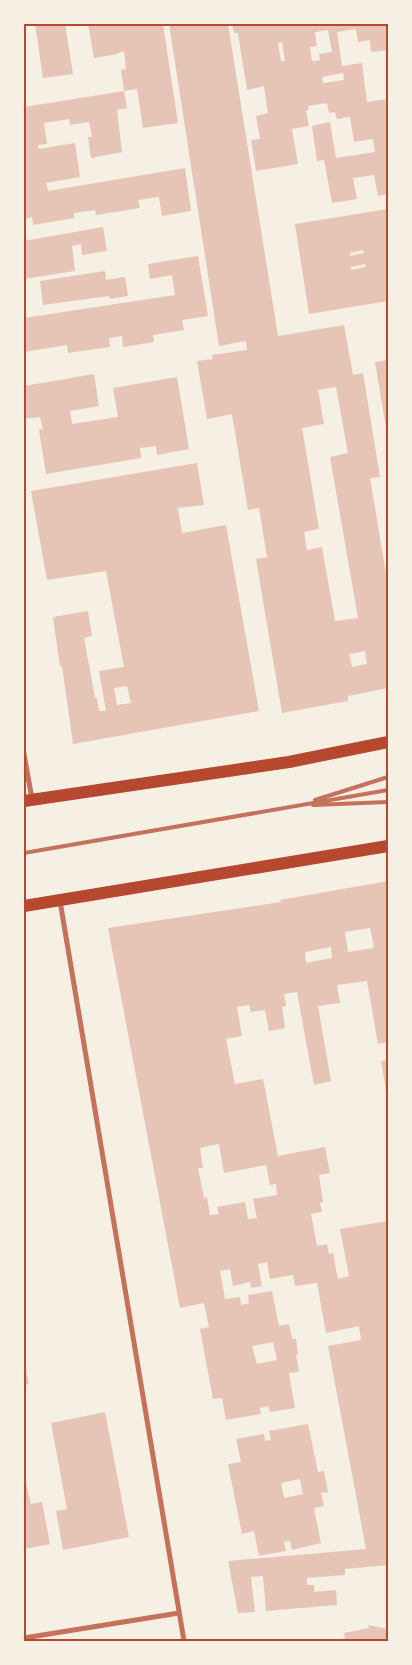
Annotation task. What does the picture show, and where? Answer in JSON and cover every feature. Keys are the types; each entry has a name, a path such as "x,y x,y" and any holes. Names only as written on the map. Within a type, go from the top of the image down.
{"main road":[{"path":"28,800 290,762 388,742"},
{"path":"24,906 388,846"}],"street":[{"path":"24,754 28,800"},
{"path":"60,900 184,1641"},
{"path":"24,1638 179,1613"}],"lane":[{"path":"298,805 388,778"},
{"path":"24,853 388,790"},
{"path":"298,805 388,802"}],"building":[{"path":"35,24 65,24 73,74 43,78"},
{"path":"88,24 163,24 178,123 143,128 137,89 124,91 121,70 126,69 124,51 118,54 94,58"},
{"path":"169,24 228,24 278,336 344,325 353,375 363,373 380,477 370,478 388,586 388,688 348,696 348,701 282,713 256,559 267,557 259,508 248,510 232,414 207,419 197,361 213,359 212,355 247,350 246,341 219,346","holes":["336,387 348,453 330,457 358,618 335,621 322,547 307,550 304,532 319,529 302,428 324,424 318,390","365,651 367,664 352,667 349,654"]},
{"path":"232,24 388,24 388,50 371,52 370,40 358,42 356,29 337,32 342,66 362,63 367,102 388,99 388,194 378,196 374,175 353,178 357,199 332,203 324,160 317,161 312,126 330,122 336,158 375,152 373,139 354,142 350,117 337,119 335,112 329,113 327,103 308,106 309,109 306,111 309,126 292,129 298,164 256,171 251,140 260,139 256,116 268,113 264,86 247,90 238,33 234,33","holes":["328,30 332,52 319,54 320,60 312,61 310,47 317,46 315,32","282,42 285,61 281,61 278,43","343,73 344,80 323,83 322,77"]},
{"path":"124,91 127,108 117,110 122,152 91,158 88,137 92,137 89,122 70,125 69,119 44,123 47,144 38,145 39,149 75,143 80,177 46,183 48,191 185,168 191,211 162,216 159,197 138,200 140,208 96,215 95,210 74,213 74,218 33,225 32,217 24,219 24,107"},
{"path":"388,209 388,301 309,314 295,224","holes":["363,250 364,253 350,256 350,253","365,264 366,267 351,270 351,267"]},
{"path":"103,227 107,251 82,255 81,244 72,246 75,271 24,279 24,241"},
{"path":"198,256 208,316 182,320 184,330 153,335 154,342 123,347 122,336 109,338 110,347 68,353 67,345 24,352 24,318 175,295 172,275 150,279 148,264"},
{"path":"105,271 106,280 125,277 128,296 110,299 109,296 43,305 40,281"},
{"path":"388,360 388,434 387,434 375,362"},
{"path":"94,374 99,406 70,411 72,424 118,417 113,388 177,377 189,449 157,455 156,446 140,448 141,458 46,474 39,430 43,429 40,417 24,419 24,386"},
{"path":"197,463 204,505 178,508 182,533 226,525 259,711 73,744 53,617 88,611 92,636 84,638 99,711 106,711 99,671 124,667 106,571 47,580 31,491","holes":["127,686 131,703 117,705 114,688"]},
{"path":"388,881 388,1042 378,1044 367,981 337,985 340,1003 318,1006 331,1081 314,1085 297,992 284,994 286,1006 282,1007 285,1028 269,1031 265,1010 251,1012 249,1005 237,1007 242,1036 226,1039 235,1084 263,1079 278,1156 325,1147 330,1173 319,1175 323,1202 320,1203 322,1212 311,1214 317,1246 327,1244 329,1254 333,1253 338,1279 349,1276 340,1229 388,1221 388,1565 345,1569 345,1575 307,1578 307,1585 314,1585 314,1592 336,1590 337,1605 266,1611 263,1576 251,1577 255,1612 238,1613 228,1561 366,1549 328,1346 361,1340 359,1326 326,1333 317,1283 295,1286 293,1275 270,1279 267,1262 258,1264 262,1286 251,1288 250,1282 233,1286 230,1269 220,1271 225,1299 240,1297 241,1305 249,1303 248,1295 272,1291 279,1326 289,1324 292,1339 296,1339 299,1372 289,1373 295,1408 270,1412 268,1406 260,1408 261,1414 226,1420 222,1398 213,1399 200,1329 209,1327 204,1303 180,1308 108,928 281,902 280,900","holes":["370,928 374,948 348,952 345,932","331,947 332,958 306,963 305,952","219,1144 224,1173 266,1165 270,1185 276,1184 277,1195 253,1199 257,1218 248,1219 245,1202 217,1207 219,1214 210,1215 207,1197 204,1198 198,1168 203,1168 200,1148","273,1342 277,1360 257,1364 252,1346"]},
{"path":"388,1060 388,1096 387,1096 381,1061"},
{"path":"24,1361 29,1384 24,1385"},
{"path":"105,1412 129,1537 63,1550 56,1511 67,1509 51,1423"},
{"path":"308,1424 318,1472 324,1471 328,1492 321,1493 324,1506 314,1508 321,1543 292,1550 290,1541 284,1542 286,1551 259,1556 254,1531 242,1534 228,1464 241,1462 236,1439 264,1434 265,1441 271,1440 269,1431","holes":["300,1479 303,1494 284,1498 281,1483"]},
{"path":"24,1474 31,1504 42,1502 50,1544 24,1549"},
{"path":"368,1625 388,1629 388,1641 331,1641 345,1638 344,1633 369,1628"}]}
